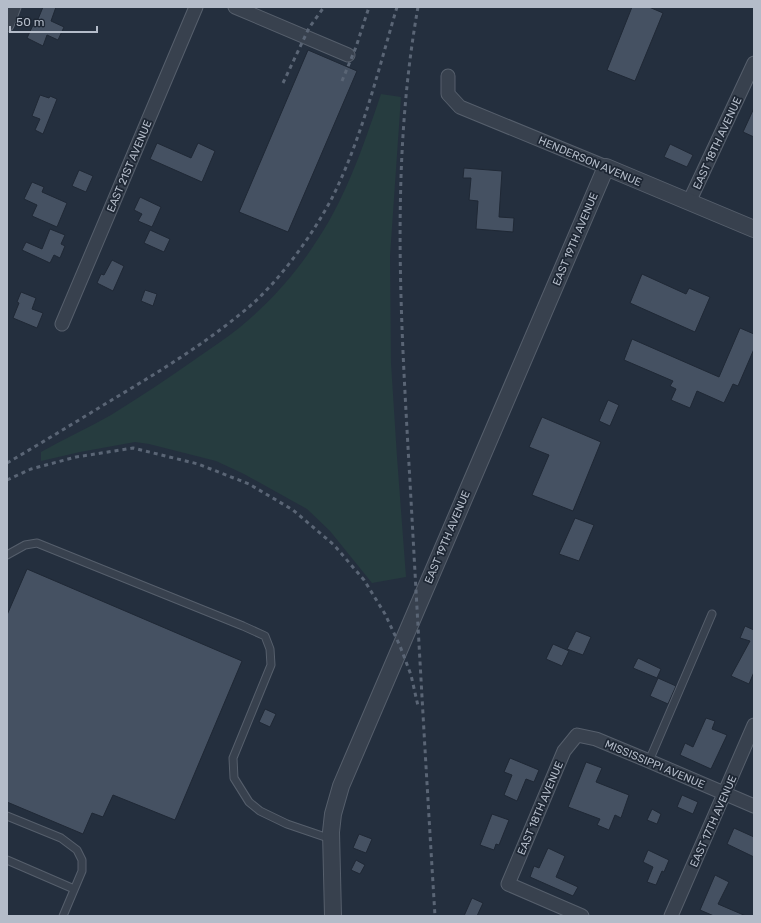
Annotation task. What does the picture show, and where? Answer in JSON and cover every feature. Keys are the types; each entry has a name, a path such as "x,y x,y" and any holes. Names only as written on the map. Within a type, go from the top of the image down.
{"street":[{"path":"7,25 14,7"},
{"name":"EAST 21ST AVENUE","path":"62,324 196,7"},
{"path":"234,7 348,56"},
{"name":"EAST 18TH AVENUE","path":"690,202 754,63"},
{"name":"HENDERSON AVENUE","path":"448,76 448,94 460,107 754,229"},
{"name":"EAST 19TH AVENUE","path":"333,916 331,839 333,814 340,786 606,167"},
{"name":"EAST 17TH AVENUE","path":"671,916 726,793 754,725"},
{"name":"EAST 18TH AVENUE","path":"577,735 564,751 508,884 582,916"},
{"name":"MISSISSIPPI AVENUE","path":"577,735 596,739 649,760 754,806"}],"lane":[{"path":"7,555 25,545 37,543 265,636 270,649 271,665 233,758 234,778 249,802 260,811 287,824 331,839"},
{"path":"649,760 712,614"},
{"path":"7,816 61,838 77,850 82,860 82,871 63,916"},
{"path":"7,860 74,888"}],"green space":[{"path":"381,94 401,97 390,256 391,363 406,577 372,583 330,531 307,509 244,474 216,461 149,444 135,442 41,461 41,452 111,415 165,380 239,328 269,301 305,259 334,212 344,193 360,154"}],"building":[{"path":"43,7 56,7 51,21 64,27 58,40 47,35 43,46 27,38 34,23 36,24"},
{"path":"632,7 649,7 663,13 635,81 607,70"},
{"path":"308,50 357,71 288,232 239,212"},
{"path":"40,95 49,98 50,96 57,99 43,134 35,130 40,119 32,116"},
{"path":"754,108 754,137 743,132"},
{"path":"157,143 191,158 198,143 215,151 202,182 150,159"},
{"path":"670,144 693,155 687,167 664,157"},
{"path":"464,168 502,171 499,217 514,218 513,232 476,229 478,201 469,200 471,178 463,178"},
{"path":"79,170 93,176 86,192 72,186"},
{"path":"32,182 44,187 42,192 67,203 57,227 32,216 37,205 24,199"},
{"path":"140,197 161,207 152,227 138,221 142,214 134,210"},
{"path":"50,229 65,235 61,244 65,246 60,258 54,255 50,263 22,250 26,242 42,249"},
{"path":"150,230 170,239 164,252 144,243"},
{"path":"112,260 124,266 113,291 97,283 101,274 104,275"},
{"path":"642,274 686,294 689,288 710,297 695,332 630,303"},
{"path":"145,290 157,294 153,306 141,301"},
{"path":"21,292 36,298 32,309 43,313 37,328 13,318 19,303 17,302"},
{"path":"740,328 754,334 754,349 738,386 733,384 724,403 697,391 690,408 671,400 676,389 670,386 673,381 624,360 632,339 719,377"},
{"path":"608,400 619,405 610,426 599,421"},
{"path":"542,417 601,442 573,511 532,495 549,455 529,447"},
{"path":"575,518 594,525 579,561 559,554"},
{"path":"27,569 242,661 175,820 113,795 103,817 92,813 83,834 7,802 7,615"},
{"path":"745,626 754,630 754,672 749,684 731,676 750,641 740,638"},
{"path":"576,631 591,637 583,655 567,649"},
{"path":"553,644 569,651 562,666 546,659"},
{"path":"638,658 661,669 657,678 633,668"},
{"path":"658,678 676,686 668,704 650,696"},
{"path":"265,709 276,714 270,727 259,722"},
{"path":"706,718 715,721 712,729 727,735 711,769 680,755 685,743 693,747"},
{"path":"510,758 539,770 534,782 526,779 517,801 504,795 512,775 504,772"},
{"path":"586,762 602,768 596,782 629,795 621,818 615,815 609,830 597,825 600,819 568,807"},
{"path":"682,795 698,802 693,814 677,807"},
{"path":"652,809 661,814 657,824 647,820"},
{"path":"492,814 509,820 499,845 496,844 494,850 480,845"},
{"path":"734,828 754,837 754,857 727,844"},
{"path":"359,834 372,839 366,853 353,848"},
{"path":"548,848 565,856 556,877 578,887 573,896 530,877 534,866 539,868"},
{"path":"648,850 669,860 656,885 647,882 653,867 643,862"},
{"path":"356,860 365,865 360,874 351,870"},
{"path":"715,875 729,882 718,904 746,916 714,916 700,910"},
{"path":"472,898 483,903 477,916 464,916"}],"railway":[{"path":"283,83 309,28 324,7"},
{"path":"342,81 356,47 369,7"},
{"path":"7,463 185,355 250,306 285,269 316,226 343,175 369,104 397,7"},
{"path":"418,7 409,66 404,125 401,184 401,303 435,916"},
{"path":"7,480 31,469 76,457 133,448 198,464 249,484 293,510 334,545 364,580 385,614 400,646 411,675 418,706"}]}
